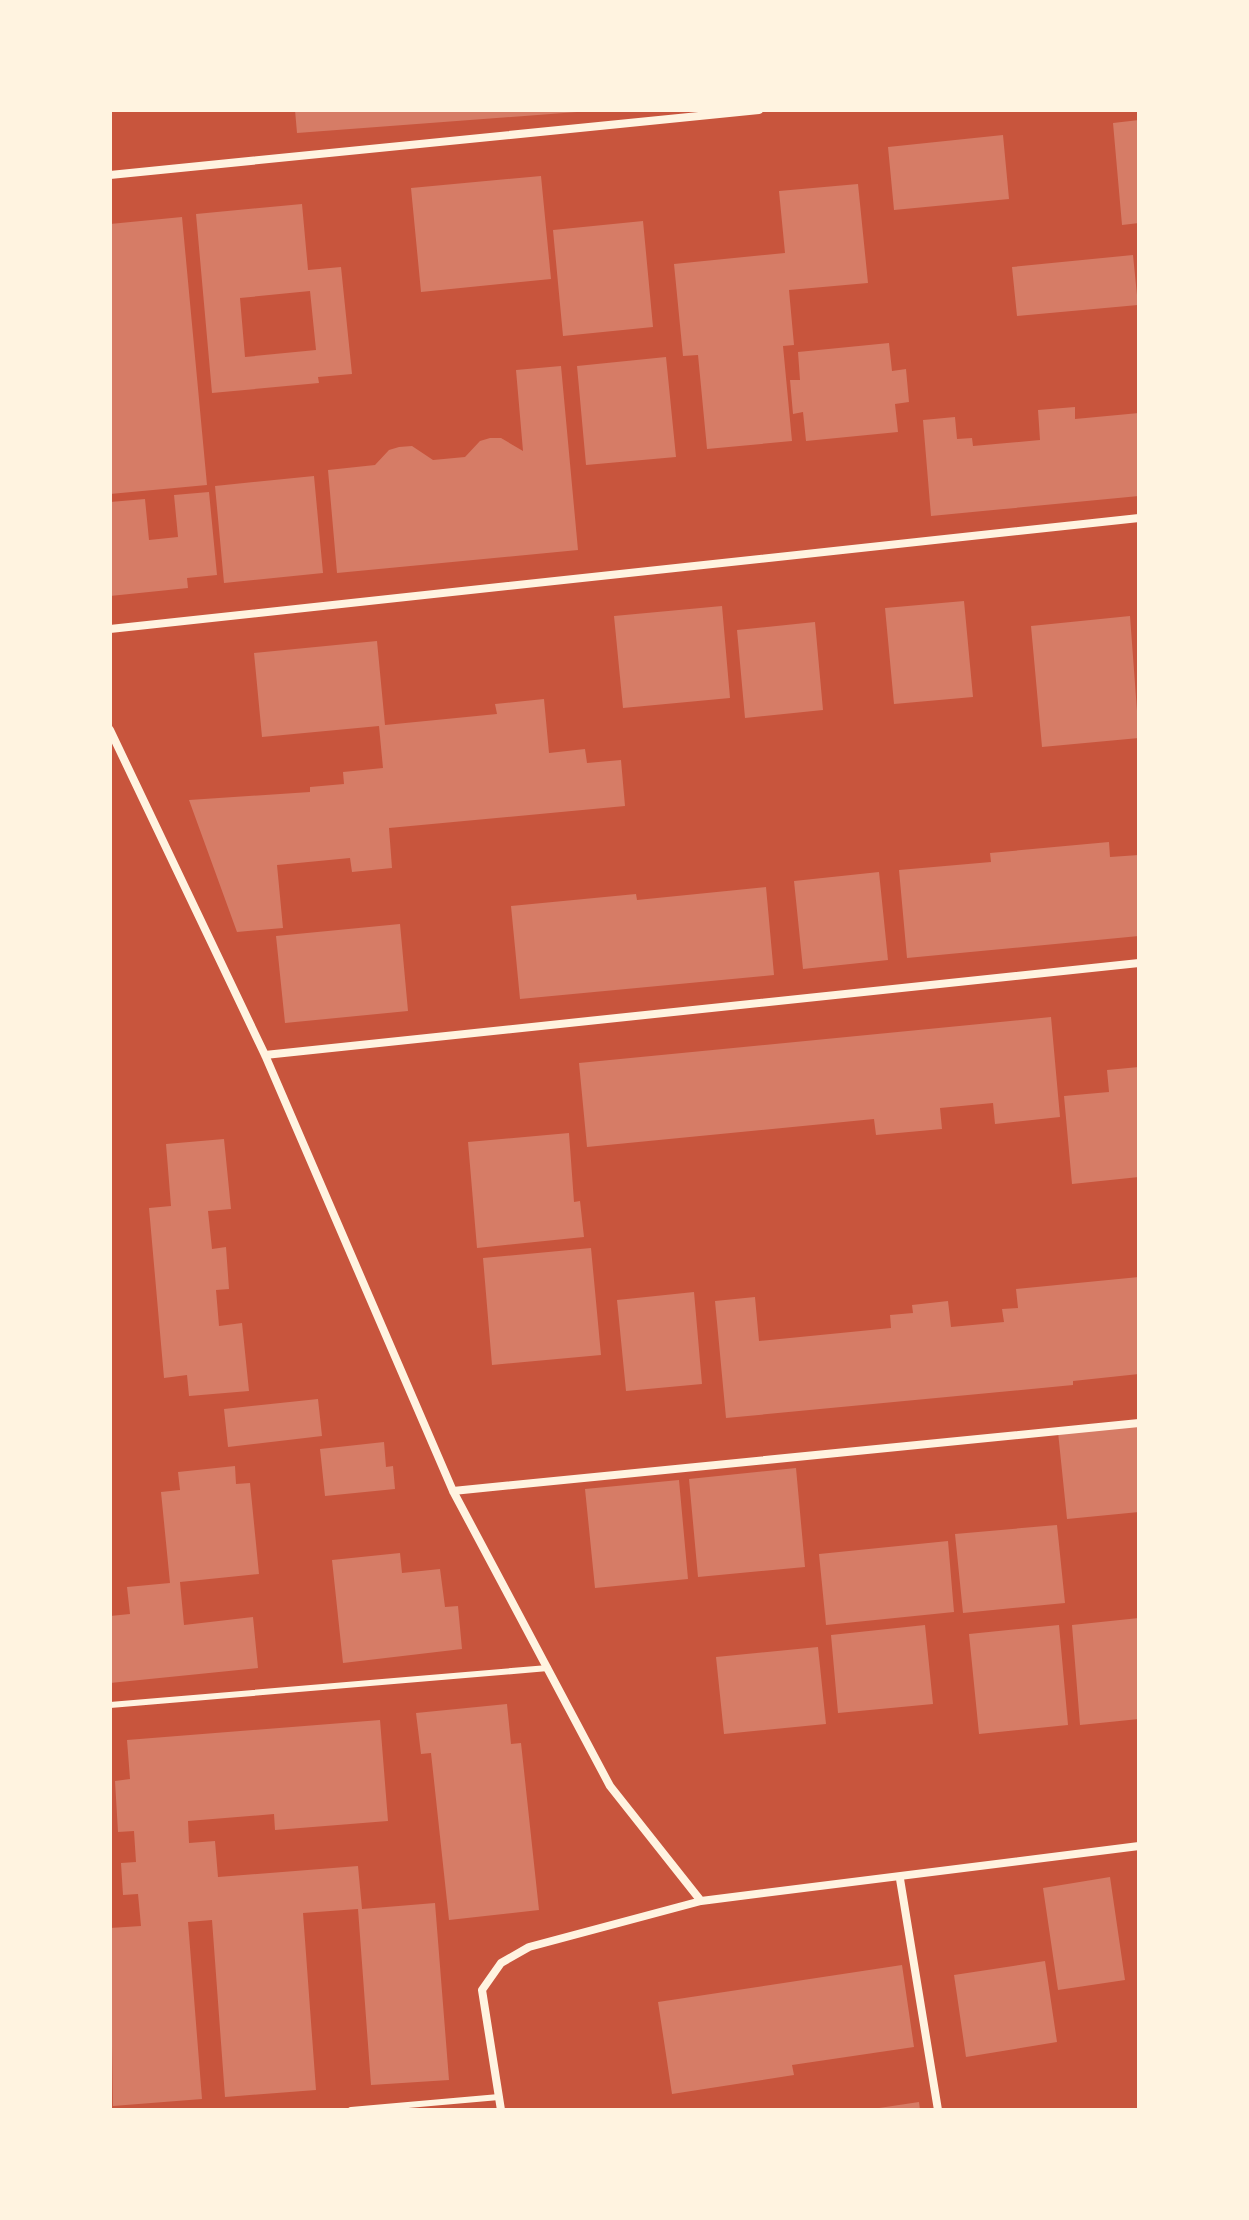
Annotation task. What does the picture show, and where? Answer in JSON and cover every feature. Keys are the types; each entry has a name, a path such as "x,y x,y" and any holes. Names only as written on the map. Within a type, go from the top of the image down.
{"street":[{"path":"110,175 759,110"},
{"path":"110,629 1139,518"},
{"path":"110,730 265,1055 453,1491 610,1786 701,1901"},
{"path":"265,1055 1139,963"},
{"path":"453,1491 1139,1423"},
{"path":"501,2110 482,1990 501,1963 529,1947 701,1901 900,1879 1139,1846"},
{"path":"900,1879 938,2110"}],"lane":[{"path":"110,1705 548,1668"},
{"path":"351,2110 499,2097"}],"building":[{"path":"295,110 576,110 577,112 297,133"},
{"path":"1139,120 1139,223 1122,225 1113,123"},
{"path":"1003,135 1009,199 894,210 888,147"},
{"path":"541,176 551,279 421,292 411,188"},
{"path":"858,184 868,283 789,290 794,345 783,346 792,441 707,449 698,355 683,356 674,264 785,253 779,191"},
{"path":"302,204 308,270 341,267 352,374 318,377 319,383 212,393 196,214","holes":["310,291 316,350 245,357 240,298"]},
{"path":"182,217 207,485 110,494 110,224"},
{"path":"643,221 653,327 563,336 553,230"},
{"path":"1133,255 1138,305 1017,316 1012,267"},
{"path":"889,343 892,371 906,369 909,402 895,404 898,432 806,441 803,412 793,414 790,380 800,380 798,352"},
{"path":"666,357 676,457 586,465 577,366"},
{"path":"561,366 578,550 337,573 328,470 375,465 389,450 399,447 412,446 433,460 465,457 480,441 490,438 501,438 523,451 516,370"},
{"path":"1075,407 1075,419 1139,413 1139,496 931,516 923,420 955,417 957,439 972,438 973,446 1040,440 1038,410"},
{"path":"314,476 323,573 224,583 215,486"},
{"path":"209,492 217,575 187,578 188,588 110,596 110,502 145,499 149,540 178,537 174,495"},
{"path":"964,601 973,697 894,704 885,608"},
{"path":"722,606 730,698 623,708 614,616"},
{"path":"1130,616 1139,738 1042,747 1031,626"},
{"path":"815,622 823,710 745,718 737,630"},
{"path":"377,641 385,725 497,714 495,704 544,699 549,753 585,749 587,763 621,760 625,806 389,828 392,868 352,872 350,858 277,865 283,928 237,932 189,800 310,792 310,787 344,784 343,772 383,768 379,726 262,737 254,653"},
{"path":"1109,842 1110,857 1139,855 1139,936 907,958 899,870 991,862 990,853"},
{"path":"879,872 888,960 803,969 794,881"},
{"path":"766,887 774,975 520,999 511,906 636,894 637,900"},
{"path":"400,924 408,1011 285,1023 276,936"},
{"path":"1051,1017 1060,1117 995,1124 993,1103 940,1108 942,1129 876,1135 874,1119 587,1147 579,1063"},
{"path":"1139,1067 1139,1177 1072,1184 1064,1096 1109,1092 1107,1070"},
{"path":"569,1133 574,1202 580,1201 584,1237 477,1248 468,1142"},
{"path":"224,1139 231,1209 208,1211 212,1249 226,1247 229,1289 216,1290 219,1326 242,1323 249,1391 189,1396 187,1375 164,1378 149,1208 171,1206 166,1144"},
{"path":"591,1248 601,1355 492,1365 483,1258"},
{"path":"1139,1277 1139,1374 1073,1381 1073,1385 726,1418 715,1301 755,1297 759,1341 891,1328 890,1315 913,1313 912,1305 948,1301 951,1327 1004,1322 1002,1309 1018,1308 1016,1289"},
{"path":"694,1292 702,1384 626,1391 617,1300"},
{"path":"318,1399 322,1436 228,1447 224,1409"},
{"path":"1139,1424 1139,1512 1067,1519 1058,1432"},
{"path":"384,1442 386,1467 393,1466 395,1489 325,1496 320,1449"},
{"path":"235,1466 236,1484 250,1483 259,1574 180,1582 184,1625 253,1617 258,1668 110,1683 110,1616 130,1614 127,1587 170,1583 161,1492 180,1490 178,1472"},
{"path":"796,1468 805,1567 698,1577 689,1479"},
{"path":"679,1480 688,1579 595,1588 585,1489"},
{"path":"1057,1525 1065,1603 963,1613 955,1534"},
{"path":"948,1541 954,1612 826,1625 819,1554"},
{"path":"400,1553 402,1573 440,1569 445,1607 458,1606 462,1649 343,1663 332,1560"},
{"path":"1139,1618 1139,1719 1080,1725 1072,1625"},
{"path":"925,1625 933,1704 838,1713 831,1635"},
{"path":"1059,1625 1068,1725 979,1734 969,1634"},
{"path":"818,1647 826,1724 724,1734 716,1657"},
{"path":"507,1704 511,1744 521,1743 539,1910 449,1920 431,1753 421,1754 416,1713"},
{"path":"380,1720 388,1821 275,1830 274,1814 188,1821 189,1843 215,1841 218,1877 358,1866 362,1909 435,1903 449,2080 371,2085 358,1909 303,1913 316,2090 225,2097 212,1920 188,1922 202,2099 113,2106 110,1928 141,1926 138,1894 123,1895 121,1863 136,1862 134,1831 118,1832 115,1781 130,1779 127,1740"},
{"path":"1110,1877 1125,1980 1058,1990 1043,1888"},
{"path":"1045,1961 1057,2042 966,2057 954,1975"},
{"path":"902,1965 914,2047 792,2065 794,2075 672,2094 658,2002"},
{"path":"919,2102 920,2110 879,2110 879,2108"}]}
